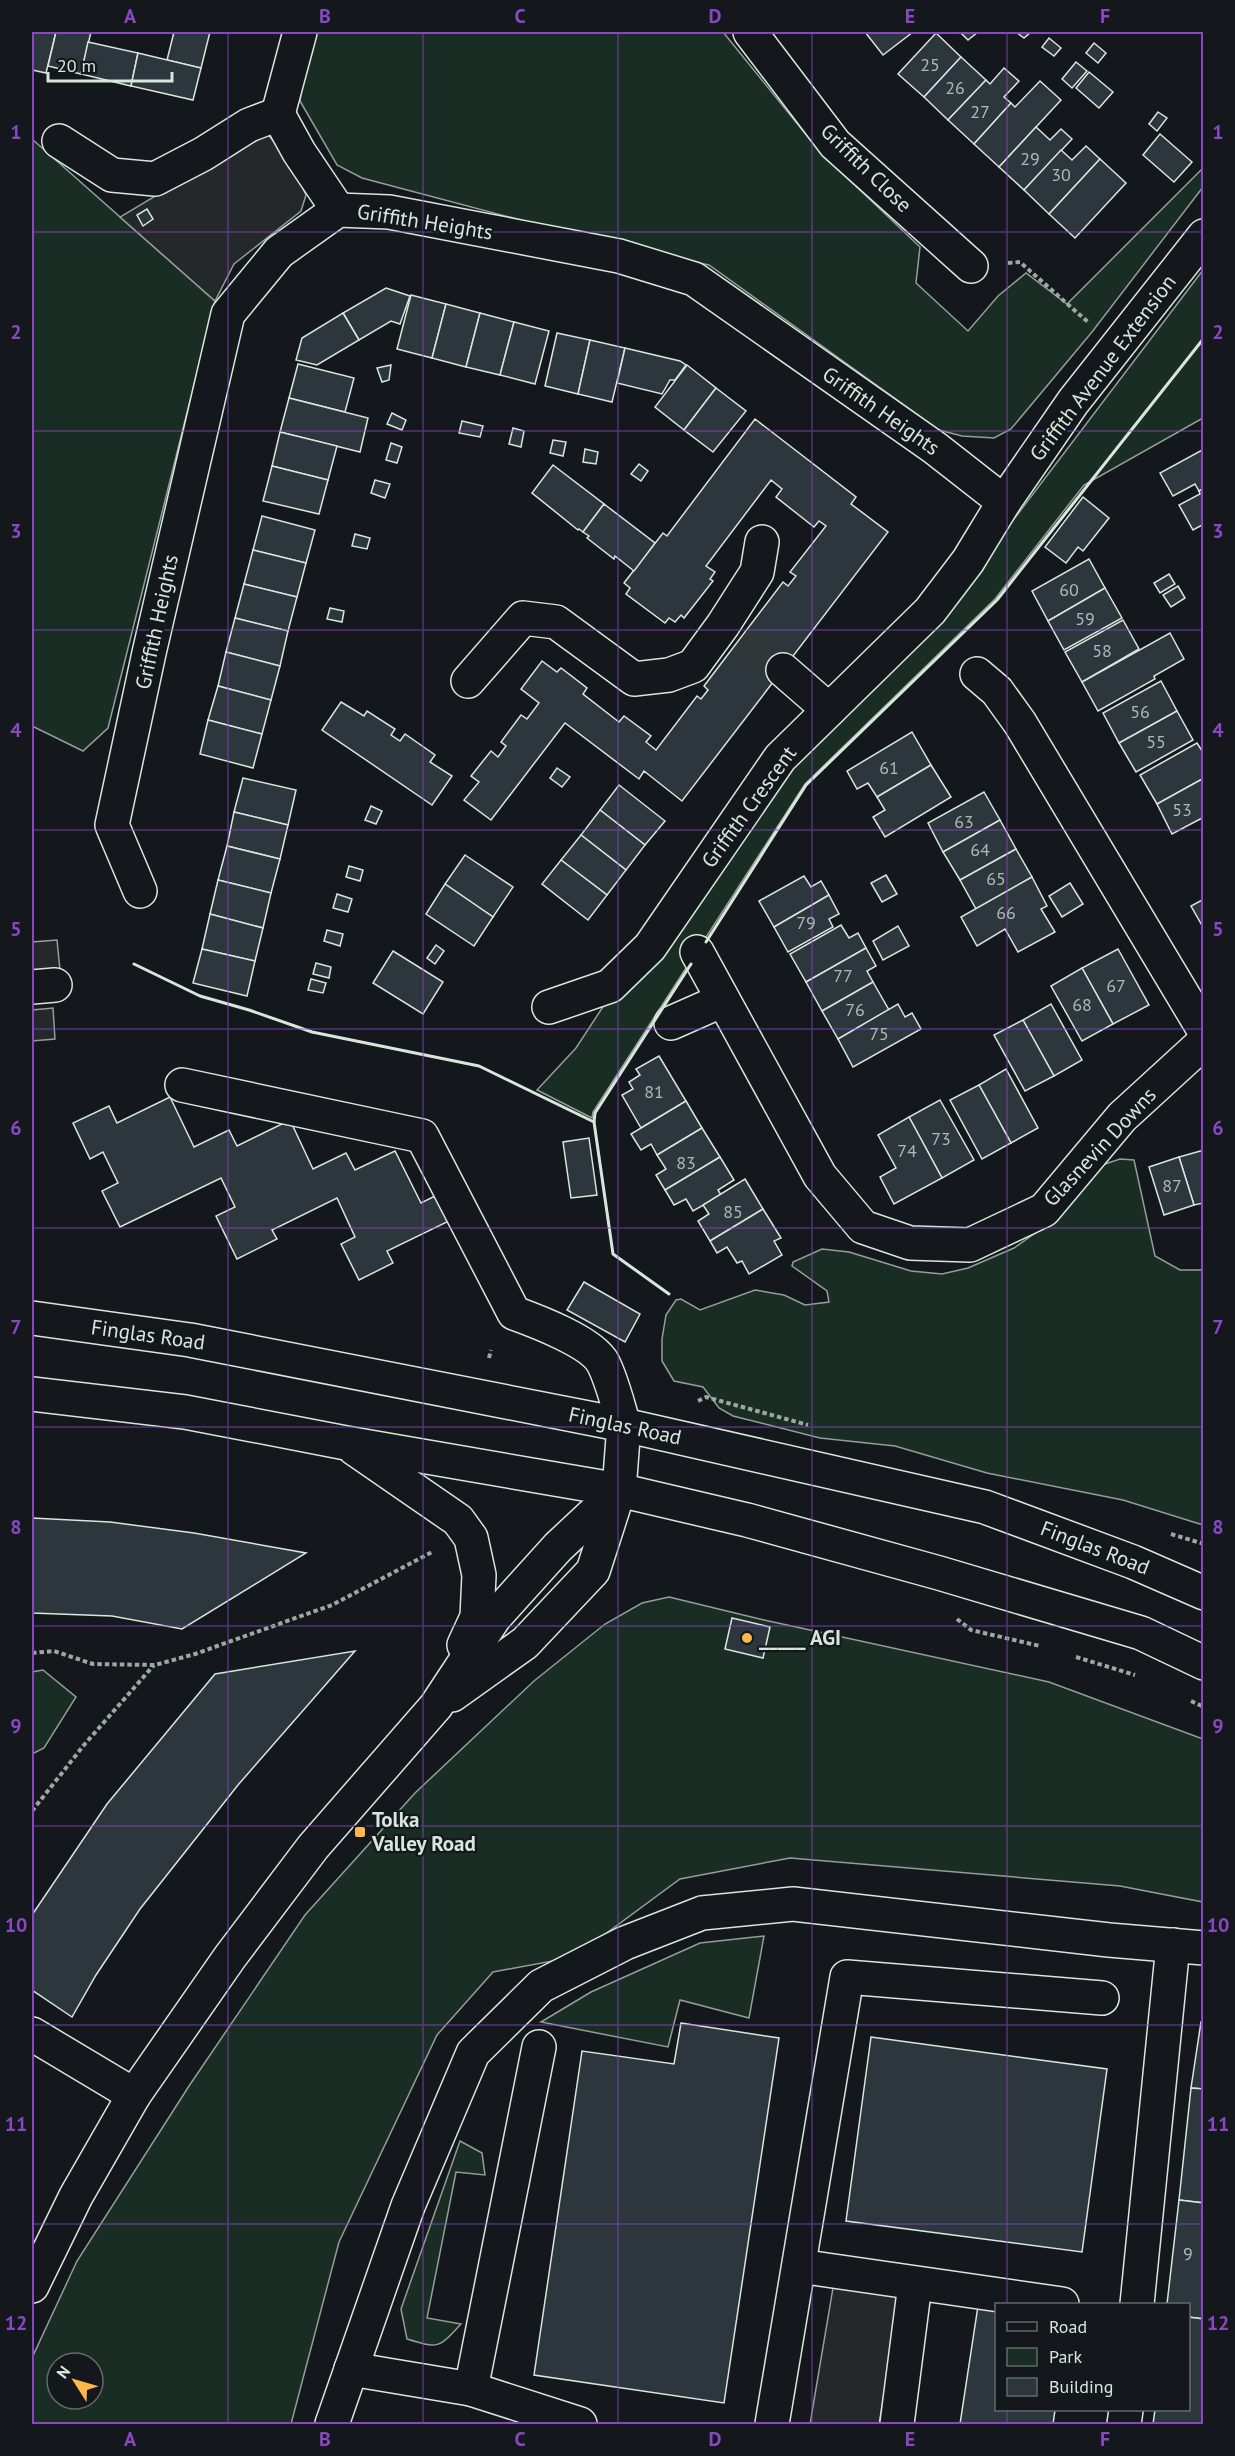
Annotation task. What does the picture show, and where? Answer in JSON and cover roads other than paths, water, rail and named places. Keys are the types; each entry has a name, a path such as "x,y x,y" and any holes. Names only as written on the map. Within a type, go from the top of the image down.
{"street":[{"path":"300,32 278,114 299,152 338,210"},
{"name":"Griffith Close","path":"750,32 835,144 970,266"},
{"path":"59,141 112,175 155,179 203,154 249,125 278,114"},
{"name":"Griffith Heights","path":"140,891 112,825 148,653 228,314 279,252 338,210 388,212 619,256 694,279 935,448 1004,502"},
{"name":"Griffith Avenue Extension","path":"1004,502 1073,402 1203,236"},
{"name":"Griffith Crescent","path":"549,1007 610,986 650,947 780,758 930,611 968,561 1004,502"},
{"path":"468,681 523,618 556,622 634,679 669,675 693,666 732,632 758,572 762,542"},
{"path":"783,670 829,710"},
{"path":"977,674 997,691 1020,723 1203,1030"},
{"name":"Glasnevin Downs","path":"698,952 820,1176 863,1227 910,1242 970,1245 1044,1210 1122,1117 1203,1042"},
{"path":"671,1023 723,1000"},
{"path":"32,2286 76,2196 134,2095 230,1957 313,1847 436,1706 494,1618 558,1547 619,1490 624,1425 603,1362 593,1351 552,1328 514,1313 422,1136 182,1085"},
{"name":"Finglas Road","path":"32,1318 190,1340 624,1425 985,1506 1133,1562 1203,1593"},
{"path":"32,1394 185,1412 346,1443 619,1490 747,1520 951,1576 1141,1633 1203,1663"},
{"path":"346,1443 458,1520 471,1538 478,1575 477,1617 436,1706"},
{"path":"332,2424 408,2206 473,2053 541,1986 625,1944 702,1913 793,1904 1188,1947 1137,2303"},
{"path":"772,2424 847,1977 1102,1998"},
{"path":"32,2034 134,2095"},
{"path":"471,2389 539,2047"},
{"path":"800,2266 1055,2303"},
{"path":"897,2424 915,2284"},
{"path":"351,2369 471,2389 580,2424"}],"tunnel":[{"path":"741,639 783,670"}],"place":[{"name":"_____ AGI","path":"747,1638"},
{"name":"Tolka Valley Road","path":"360,1832"}]}
